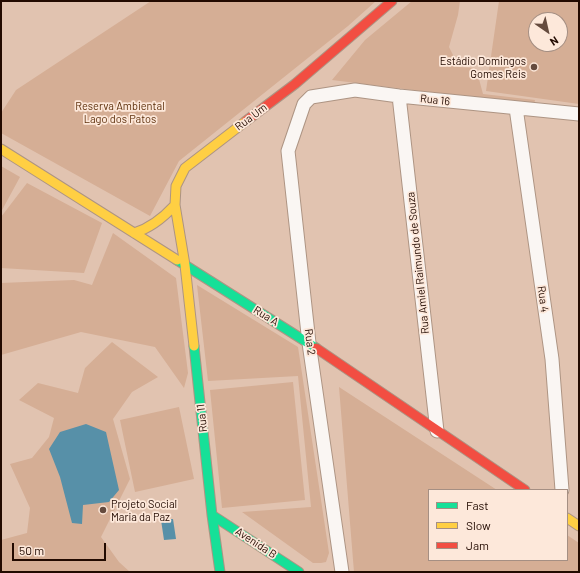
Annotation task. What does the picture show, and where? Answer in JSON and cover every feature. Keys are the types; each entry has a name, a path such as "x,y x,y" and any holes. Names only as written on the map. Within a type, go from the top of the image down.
{"street":[{"name":"Rua Um","path":"185,265 174,205 176,186 185,168 295,84 392,1"},
{"path":"295,84 311,97"},
{"name":"Rua 16","path":"311,97 355,90 399,96 579,114"},
{"name":"Rua Amiel Raimundo de Souza","path":"399,96 437,431"},
{"name":"Rua 2","path":"311,97 304,104 300,112 288,151 310,343 342,572"},
{"name":"Rua 4","path":"516,108 552,359 562,489"},
{"name":"Rua A","path":"1,149 310,343 524,489"},
{"path":"134,233 144,231 155,225 174,205"},
{"name":"Rua 11","path":"185,265 212,515 220,572"},
{"name":"Avenida B","path":"212,515 299,572"},
{"path":"568,519 579,526"}],"green space":[{"name":"Reserva Ambiental Lago dos Patos","path":"151,1 376,1 348,26 179,161 150,216 1,133 1,113 16,90"},
{"path":"412,1 460,1 458,15 449,47 459,67 476,68 483,94 535,100 534,105 332,80 365,40"},
{"name":"Estádio Domingos Gomes Reis","path":"499,1 579,1 579,104 486,91"},
{"path":"1,166 20,177 1,212"},
{"path":"27,183 102,223 84,273 1,268 1,217"},
{"path":"113,233 176,278 188,373 184,388 155,347 81,332 1,355 1,283 74,280 92,285"},
{"path":"197,285 298,347 329,553 326,562 313,563 242,512 311,507 298,376 208,381"},
{"path":"112,342 158,377 132,392 113,419 130,479 101,537 119,562 130,572 1,572 1,540 27,533 30,508 10,464 32,458 49,437 54,418 19,400 38,383 78,393 85,368"},
{"path":"293,382 305,500 222,508 210,390"},
{"path":"339,387 495,489 428,489 428,561 568,561 568,536 579,543 579,572 354,572"},
{"path":"179,407 194,479 135,492 120,420"}],"water":[{"path":"86,424 106,432 119,490 109,502 83,505 82,524 72,523 60,477 49,449 60,432"},
{"path":"173,519 176,539 164,540 161,520"}],"traffic: fast":[{"path":"177,260 316,348"},
{"path":"194,346 212,515 220,572"},
{"path":"212,515 299,572"}],"traffic: slow":[{"path":"194,346 185,265 175,205 176,186 185,168 246,121"},
{"path":"1,149 177,260"},
{"path":"134,233 156,222 175,205"},
{"path":"568,519 579,526"}],"traffic: jam":[{"path":"246,121 295,84 392,1"},
{"path":"316,348 524,489"}],"place":[{"name":"Estádio Domingos Gomes Reis","path":"534,67"},
{"name":"Projeto Social Maria da Paz","path":"103,510"}]}
